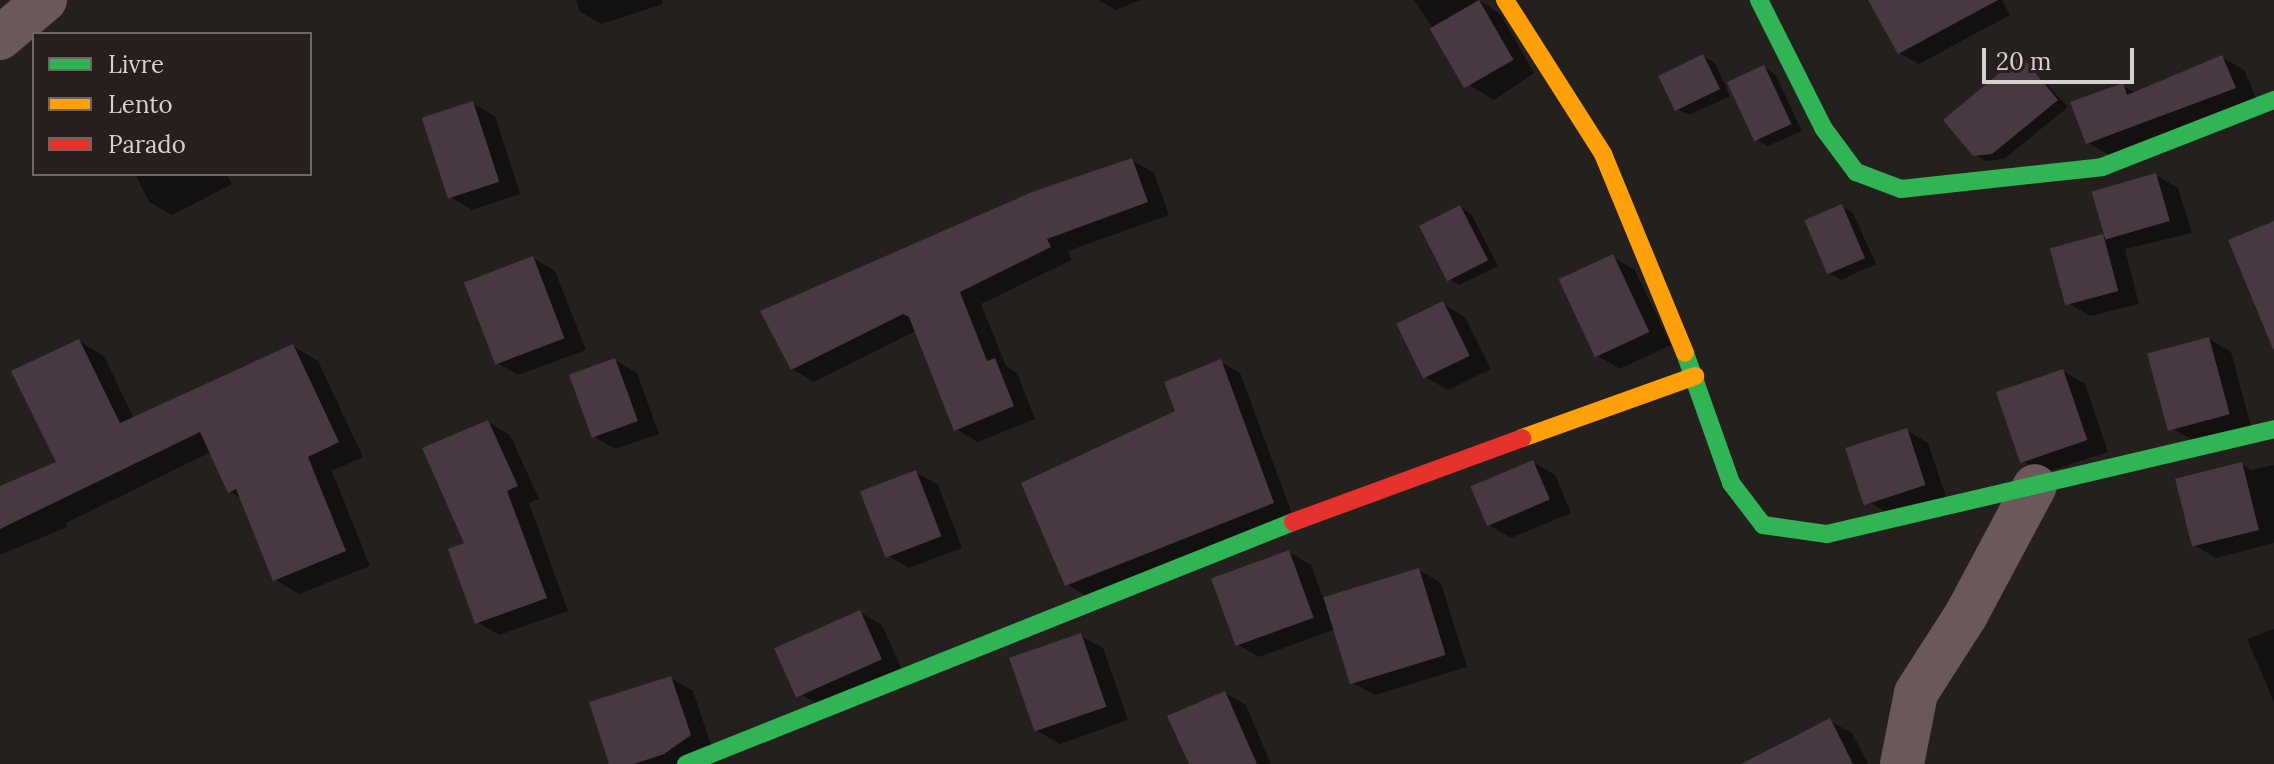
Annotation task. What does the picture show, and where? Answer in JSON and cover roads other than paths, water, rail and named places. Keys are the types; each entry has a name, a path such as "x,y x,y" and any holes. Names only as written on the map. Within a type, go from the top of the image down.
{"street":[{"path":"0,38 45,0"},
{"path":"1505,0 1603,154 1695,376 1731,483 1763,525 1827,534 2274,429"},
{"path":"1759,0 1824,129 1856,172 1901,189 2102,167 2274,100"},
{"path":"686,764 1355,497 1695,376"},
{"path":"1902,764 1916,693 1966,615 2035,486"}]}
